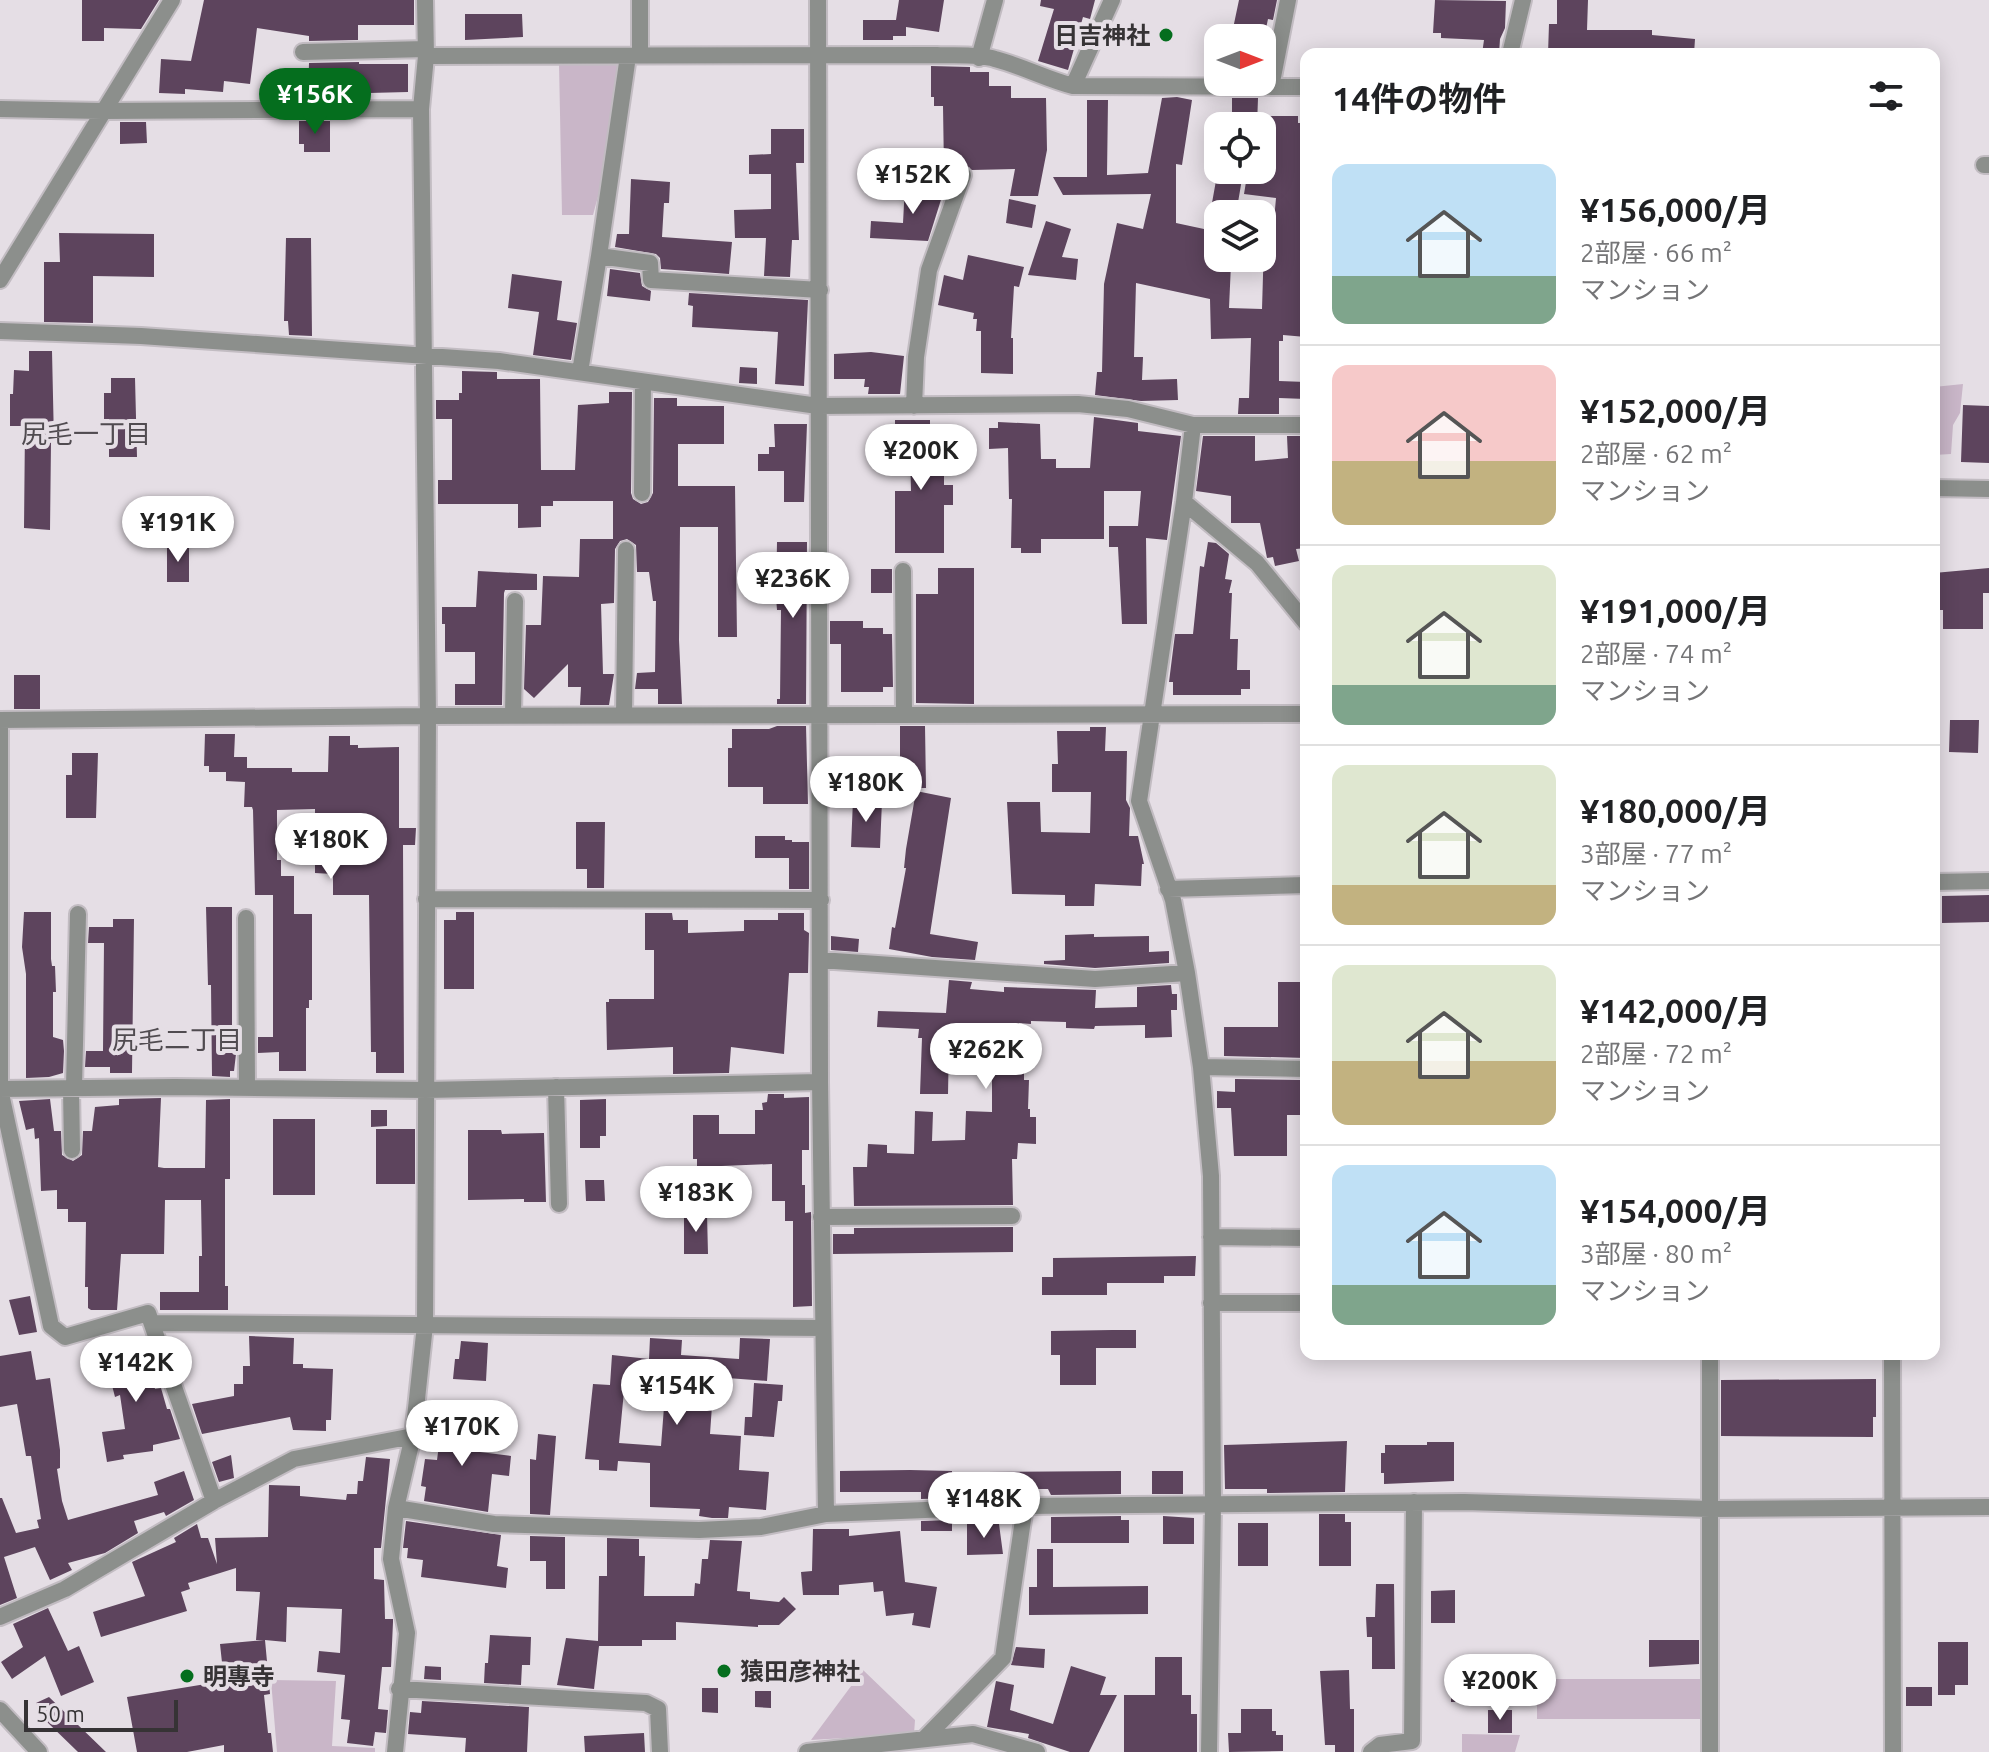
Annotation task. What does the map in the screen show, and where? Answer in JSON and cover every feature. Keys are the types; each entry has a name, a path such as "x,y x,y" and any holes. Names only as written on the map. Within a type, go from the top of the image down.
{"street":[{"path":"0,280 172,0"},
{"path":"395,1752 407,1633 391,1559 396,1508 413,1436 425,1325 428,716 421,109 426,53 425,0"},
{"path":"580,372 634,55 640,0"},
{"path":"818,0 820,1082 826,1514"},
{"path":"979,58 995,0"},
{"path":"1073,86 1112,0"},
{"path":"1276,61 1288,0"},
{"path":"1511,48 1523,0"},
{"path":"303,52 991,57 1037,73 1044,79 1073,86 1204,87"},
{"path":"1276,87 1300,87"},
{"path":"0,109 421,109"},
{"path":"914,406 916,357 929,270 963,175"},
{"path":"599,256 650,263 651,280 820,290"},
{"path":"0,331 141,336 499,361 818,406 1078,404 1128,409 1193,425 1300,425"},
{"path":"642,493 643,382"},
{"path":"1193,425 1139,801 1168,889 1187,973 1201,1067 1211,1176 1213,1505 1209,1752"},
{"path":"1940,488 1989,489"},
{"path":"1184,502 1257,563 1300,616"},
{"path":"624,715 626,550"},
{"path":"903,571 904,715"},
{"path":"513,715 515,601"},
{"path":"214,1501 148,1313 65,1337 51,1326 0,1089 0,721 513,715 1300,714"},
{"path":"1940,882 1989,881"},
{"path":"1168,889 1300,885"},
{"path":"426,899 821,900"},
{"path":"72,1150 78,914"},
{"path":"246,918 247,1088"},
{"path":"820,960 1095,979 1187,973"},
{"path":"1201,1067 1300,1069"},
{"path":"0,1089 426,1090 820,1082"},
{"path":"556,1087 559,1204"},
{"path":"821,1217 1012,1216"},
{"path":"1211,1237 1300,1238"},
{"path":"1211,1303 1300,1303"},
{"path":"153,1323 822,1328"},
{"path":"1710,1360 1710,1752"},
{"path":"1892,1360 1893,1752"},
{"path":"0,1617 65,1589 214,1501 294,1459 413,1436"},
{"path":"1371,1752 1380,1745 1412,1741 1414,1502"},
{"path":"396,1508 494,1524 635,1530 761,1527 826,1514 1025,1506 1414,1502 1710,1509 1989,1507"},
{"path":"926,1745 1003,1658 1025,1506"},
{"path":"399,1689 646,1703 658,1709 660,1752"},
{"path":"0,1710 39,1752"},
{"path":"807,1752 926,1745 973,1734 1037,1752"}],"shaded area":[{"path":"559,63 611,63 618,66 600,189 593,215 562,215"},
{"path":"1963,384 1960,413 1953,425 1951,454 1940,455 1940,386"},
{"path":"863,1670 915,1720 914,1734 811,1740"},
{"path":"1537,1679 1705,1679 1705,1719 1537,1719"},
{"path":"271,1680 336,1681 332,1746 375,1748 375,1752 277,1752"},
{"path":"1462,1734 1520,1735 1515,1752 1462,1752"}],"building":[{"path":"82,0 159,0 141,29 104,28 104,41 82,41"},
{"path":"204,0 414,0 414,25 358,25 358,40 309,41 309,36 257,28 250,84 224,81 223,92 185,89 185,94 159,93 161,59 191,61"},
{"path":"899,0 944,0 939,32 906,27 906,36 893,36 893,40 863,40 863,20 896,20"},
{"path":"1041,0 1095,0 1090,19 1083,17 1068,70 1038,61 1054,9 1040,6"},
{"path":"1239,0 1277,0 1273,20 1268,19 1267,24 1234,24"},
{"path":"1435,0 1506,1 1505,28 1499,48 1483,48 1484,40 1441,38 1441,33 1433,33"},
{"path":"1557,0 1588,0 1587,30 1652,30 1652,35 1695,39 1694,48 1548,48 1549,24 1557,24"},
{"path":"465,14 522,14 523,37 465,40"},
{"path":"309,63 408,64 408,92 330,94 330,99 308,99"},
{"path":"931,66 970,67 970,72 989,72 989,86 1011,86 1011,98 1046,98 1047,150 1038,196 1010,196 1015,169 972,170 962,164 953,170 944,170 943,106 934,106 934,97 931,97"},
{"path":"1162,98 1192,100 1182,165 1176,164 1176,223 1204,229 1204,272 1231,272 1229,308 1262,309 1263,272 1276,272 1276,198 1244,194 1246,184 1276,184 1276,116 1298,116 1300,336 1283,335 1283,341 1279,341 1279,381 1300,382 1300,399 1279,398 1279,414 1238,414 1239,398 1249,398 1251,338 1211,339 1210,299 1136,283 1134,357 1143,357 1142,380 1177,379 1178,400 1141,401 1095,395 1097,372 1102,372 1104,284 1117,223 1143,229 1151,194 1063,195 1053,177 1087,177 1087,100 1108,100 1107,175 1148,173"},
{"path":"1232,98 1258,98 1258,112 1232,112"},
{"path":"299,121 330,121 330,152 304,152 304,144 299,144"},
{"path":"120,122 146,122 147,143 120,144"},
{"path":"771,129 804,129 804,163 796,163 799,240 792,240 790,277 764,276 766,238 735,238 734,210 771,209 771,174 749,174 749,155 771,154"},
{"path":"631,179 670,182 669,203 664,203 662,237 732,242 729,274 661,269 660,258 656,254 615,247 617,234 629,234"},
{"path":"1215,184 1241,184 1238,200 1213,200"},
{"path":"905,185 945,187 928,241 870,238 871,221 903,223"},
{"path":"1009,199 1036,205 1032,228 1006,223"},
{"path":"1046,221 1071,229 1062,257 1078,259 1076,280 1028,275"},
{"path":"59,233 154,234 154,277 93,276 93,323 44,322 44,262 60,262"},
{"path":"286,238 311,238 312,336 289,335 288,321 284,321"},
{"path":"968,255 1024,267 1019,287 1014,286 1011,338 1013,374 981,373 981,331 976,331 974,313 938,305 944,275 963,280"},
{"path":"610,269 640,273 642,286 651,291 650,301 607,296"},
{"path":"512,274 562,281 557,320 577,323 571,360 533,355 539,312 508,308"},
{"path":"689,293 808,300 804,386 775,384 778,332 692,327 693,306 688,305"},
{"path":"29,351 52,351 54,442 51,442 50,530 24,528 25,426 10,426 14,370 29,371"},
{"path":"871,352 904,356 900,394 868,394 869,387 864,387 865,379 834,379 834,354"},
{"path":"740,367 757,368 757,384 739,383"},
{"path":"462,371 497,372 497,379 540,379 541,470 575,470 578,405 609,403 609,392 632,392 631,493 633,499 641,504 648,502 653,493 654,398 677,398 677,406 724,406 724,444 678,444 678,486 735,486 737,637 718,637 718,527 680,527 682,704 658,704 658,689 635,689 637,673 655,672 656,601 653,601 649,572 637,572 636,545 627,539 620,541 615,549 614,603 601,604 603,674 614,674 609,705 580,705 581,687 568,687 568,664 534,698 524,689 526,625 541,625 543,576 579,577 580,539 613,539 613,501 553,501 553,506 541,506 541,527 518,528 518,504 438,504 438,480 452,480 452,419 436,419 436,400 459,400"},
{"path":"111,378 135,378 137,457 109,457 109,419 104,419 104,393 111,393"},
{"path":"1963,405 1989,406 1989,463 1961,462"},
{"path":"1094,417 1138,423 1138,431 1181,436 1167,540 1146,538 1147,624 1122,624 1118,547 1109,547 1109,526 1138,526 1141,491 1104,491 1104,539 1041,539 1041,553 1021,553 1021,548 1011,548 1012,499 1009,499 1008,448 989,449 989,428 998,428 998,422 1040,424 1041,459 1056,459 1056,468 1090,468"},
{"path":"895,420 930,420 930,430 936,430 936,456 944,456 944,485 953,485 953,505 944,505 944,553 895,553 895,491 911,491 910,451 895,451"},
{"path":"774,424 807,424 804,502 784,502 784,471 758,471 758,454 769,454 769,447 775,447"},
{"path":"1203,436 1255,436 1255,461 1288,458 1287,436 1300,436 1300,549 1296,549 1299,561 1275,566 1273,557 1267,558 1260,523 1231,523 1231,496 1196,491"},
{"path":"777,542 807,542 806,704 777,704 777,699 780,699 781,610 777,610 776,597"},
{"path":"1208,542 1216,543 1229,554 1225,579 1232,580 1229,593 1232,593 1230,639 1238,639 1237,670 1250,670 1250,689 1241,689 1241,695 1173,695 1173,682 1169,682 1175,634 1193,634 1200,566 1204,567"},
{"path":"167,547 189,547 189,582 167,582"},
{"path":"938,568 974,568 974,704 916,703 916,594 938,594"},
{"path":"1989,568 1989,593 1983,593 1983,629 1943,629 1940,572"},
{"path":"871,569 892,569 892,593 871,593"},
{"path":"478,571 537,574 537,590 505,590 504,593 502,705 455,705 455,684 475,684 475,652 445,652 442,607 476,607"},
{"path":"830,621 863,621 863,628 883,628 883,634 892,634 893,687 883,687 883,692 841,692 841,644 830,644"},
{"path":"14,675 40,675 40,709 14,709"},
{"path":"1950,720 1979,720 1978,753 1949,752"},
{"path":"806,726 808,804 763,804 763,787 728,787 728,748 732,748 732,729 769,729"},
{"path":"900,726 925,726 926,788 900,788"},
{"path":"1090,727 1106,727 1105,751 1127,751 1129,836 1138,836 1144,864 1141,886 1095,884 1094,906 1065,906 1065,895 1012,894 1007,802 1040,802 1041,832 1090,833 1091,792 1052,792 1052,764 1058,764 1057,731 1090,731"},
{"path":"205,734 235,734 234,757 247,757 247,768 292,768 292,772 328,772 329,736 350,736 350,745 358,745 358,748 399,747 399,828 416,828 415,845 403,845 404,1073 376,1073 376,1052 371,1052 369,895 333,895 333,874 315,873 315,809 277,810 277,860 281,860 281,876 294,876 294,914 312,914 312,1000 306,1008 306,1071 279,1071 279,1052 258,1053 258,1037 273,1037 273,895 255,895 253,810 252,807 244,807 245,782 226,781 226,772 209,772 209,766 204,766"},
{"path":"72,753 98,753 96,818 66,818 66,775 72,775"},
{"path":"916,791 951,798 930,934 978,942 975,960 932,957 889,949 906,868 906,849"},
{"path":"853,800 882,801 880,848 851,847"},
{"path":"576,822 605,822 604,888 587,888 587,869 576,869"},
{"path":"755,836 785,836 785,840 792,842 809,842 809,889 789,889 789,858 755,858"},
{"path":"1989,895 1989,922 1942,923 1942,896"},
{"path":"206,907 232,907 232,1038 236,1037 236,1054 230,1077 212,1076"},
{"path":"24,912 51,912 51,959 52,966 55,966 56,992 53,992 53,1037 63,1040 64,1051 63,1073 49,1077 26,1078 26,974 22,947"},
{"path":"456,912 474,912 474,989 444,989 444,920 456,920"},
{"path":"645,913 672,913 673,920 688,920 688,933 744,931 744,920 778,920 778,913 804,913 804,930 809,933 808,973 789,973 784,1054 731,1047 729,1073 673,1074 673,1047 607,1050 606,1002 609,999 654,999 654,950 645,950"},
{"path":"113,919 134,919 132,1073 110,1073 110,1067 85,1067 86,1051 103,1051 104,943 88,943 89,927 113,927"},
{"path":"1094,934 1094,937 1149,936 1149,952 1169,951 1169,963 1095,968 1044,964 1044,961 1065,960 1065,935"},
{"path":"831,936 859,939 858,952 831,950"},
{"path":"949,980 972,982 970,989 1004,992 1004,987 1096,990 1095,1008 1137,1007 1137,987 1171,985 1172,994 1177,994 1177,1010 1171,1010 1172,1037 1145,1038 1145,1025 1095,1026 1094,1029 1066,1028 1066,1022 1019,1023 1017,1056 1024,1057 1024,1080 1029,1080 1028,1109 1030,1117 1036,1117 1036,1144 1018,1143 1017,1159 1012,1159 1013,1205 854,1206 853,1167 867,1167 868,1144 887,1145 887,1153 914,1154 915,1111 933,1112 932,1141 965,1140 966,1111 992,1112 992,1043 949,1042 948,1094 920,1094 922,1038 918,1038 919,1029 877,1027 878,1011 946,1013"},
{"path":"1278,982 1300,982 1300,1058 1224,1056 1224,1027 1278,1027"},
{"path":"1235,1079 1300,1080 1300,1115 1287,1115 1287,1156 1234,1156 1231,1108 1217,1108 1217,1091 1235,1092"},
{"path":"768,1094 784,1094 784,1098 809,1097 809,1150 802,1150 802,1185 805,1185 805,1213 811,1212 812,1306 793,1307 793,1221 785,1221 785,1201 772,1201 772,1164 697,1167 697,1159 693,1159 693,1115 719,1115 719,1134 755,1134 755,1110 763,1110 762,1103 767,1102"},
{"path":"161,1098 158,1167 164,1168 205,1168 206,1100 230,1099 230,1179 225,1179 225,1286 228,1286 228,1310 160,1310 160,1292 199,1292 199,1256 202,1256 201,1200 165,1200 164,1254 121,1254 117,1310 91,1310 88,1308 88,1287 85,1287 86,1222 68,1222 68,1209 57,1209 57,1190 41,1191 39,1138 35,1139 34,1128 26,1130 19,1101 50,1099 54,1131 61,1131 62,1155 73,1161 82,1155 83,1131 92,1131 95,1107 119,1105 119,1099"},
{"path":"606,1099 606,1136 600,1136 600,1148 580,1148 580,1100"},
{"path":"371,1110 387,1110 387,1126 371,1127"},
{"path":"273,1119 315,1119 315,1195 273,1195"},
{"path":"376,1129 415,1129 415,1184 376,1184"},
{"path":"468,1130 501,1130 502,1134 544,1133 546,1202 524,1202 524,1199 468,1200"},
{"path":"585,1180 604,1180 605,1201 586,1201"},
{"path":"684,1214 707,1214 708,1254 684,1254"},
{"path":"1013,1227 1013,1252 833,1254 833,1234 854,1234 854,1228"},
{"path":"1196,1256 1195,1276 1164,1276 1164,1283 1107,1283 1107,1295 1042,1295 1042,1277 1053,1277 1053,1258"},
{"path":"30,1296 37,1332 19,1335 9,1300"},
{"path":"1136,1330 1136,1348 1096,1348 1096,1385 1060,1385 1060,1355 1051,1355 1051,1331"},
{"path":"249,1336 294,1338 293,1364 303,1364 303,1368 333,1369 331,1420 326,1420 326,1431 293,1430 290,1417 202,1434 192,1404 234,1396 234,1384 243,1384 243,1366 250,1366"},
{"path":"136,1337 142,1362 148,1361 155,1389 161,1388 180,1439 153,1445 153,1451 123,1455 124,1459 107,1462 102,1432 125,1429 120,1395 115,1397 102,1346"},
{"path":"650,1338 682,1340 681,1355 739,1359 740,1338 770,1339 767,1381 714,1377 710,1434 741,1436 739,1470 769,1472 766,1510 729,1507 728,1518 712,1518 699,1516 700,1509 650,1507 650,1463 618,1461 617,1471 599,1470 599,1460 585,1459 593,1384 610,1385 612,1355 649,1359","holes":["624,1391 665,1394 661,1446 619,1443"]},
{"path":"461,1341 488,1343 486,1381 453,1379"},
{"path":"31,1351 36,1380 50,1378 60,1450 60,1468 57,1469 68,1520 158,1495 154,1482 184,1471 194,1500 166,1516 164,1512 134,1521 138,1533 105,1553 68,1563 72,1570 50,1580 35,1547 4,1557 17,1598 0,1605 0,1498 16,1533 39,1528 37,1520 41,1519 31,1456 26,1456 17,1404 0,1407 0,1356"},
{"path":"1876,1379 1873,1437 1721,1436 1721,1380"},
{"path":"754,1383 783,1385 774,1437 744,1435 745,1417 752,1417"},
{"path":"443,1415 476,1419 472,1451 511,1456 509,1476 492,1474 488,1512 424,1501 426,1487 421,1486 425,1459 437,1460"},
{"path":"538,1434 556,1436 550,1515 530,1514 530,1459 536,1460"},
{"path":"1347,1441 1345,1492 1267,1493 1267,1489 1225,1489 1224,1445"},
{"path":"1427,1442 1454,1442 1454,1481 1384,1484 1381,1453 1385,1453 1385,1445 1427,1445"},
{"path":"231,1455 234,1478 219,1482 212,1462"},
{"path":"366,1457 390,1459 381,1548 374,1548 374,1579 384,1580 385,1619 393,1619 391,1667 382,1667 378,1709 388,1710 386,1733 375,1732 373,1746 347,1743 350,1720 341,1719 345,1675 317,1672 319,1651 340,1653 342,1609 287,1607 286,1642 265,1640 270,1694 264,1695 273,1752 224,1752 224,1745 187,1752 137,1752 127,1697 224,1681 220,1644 264,1640 256,1640 260,1592 236,1591 236,1568 188,1583 190,1589 181,1592 187,1611 101,1637 93,1612 145,1596 132,1562 176,1542 174,1538 197,1524 201,1538 208,1538 217,1564 215,1538 268,1537 269,1485 300,1486 300,1496 346,1500 347,1494 357,1494 358,1481 363,1481"},
{"path":"840,1471 952,1471 952,1498 921,1499 921,1492 840,1492"},
{"path":"1121,1471 1121,1494 1051,1495 1048,1489 1014,1489 1014,1494 986,1494 986,1472"},
{"path":"1152,1471 1183,1471 1183,1494 1152,1494"},
{"path":"1319,1514 1345,1514 1345,1522 1351,1522 1351,1566 1319,1566"},
{"path":"1121,1516 1121,1520 1129,1520 1129,1543 1051,1543 1051,1517"},
{"path":"1163,1516 1194,1518 1194,1544 1163,1544"},
{"path":"952,1520 952,1531 921,1531 921,1521"},
{"path":"406,1521 501,1535 497,1566 508,1568 506,1588 421,1577 423,1560 407,1558 408,1548 403,1548"},
{"path":"1238,1523 1268,1523 1268,1566 1238,1566"},
{"path":"967,1524 999,1524 1003,1554 967,1555"},
{"path":"813,1529 849,1529 849,1536 900,1531 905,1582 937,1587 930,1628 912,1625 914,1613 886,1616 883,1591 874,1592 873,1582 839,1585 839,1595 803,1595 801,1572 812,1571"},
{"path":"530,1536 565,1537 565,1589 546,1589 546,1561 530,1561"},
{"path":"607,1538 639,1539 639,1556 645,1556 644,1596 694,1596 695,1583 700,1584 702,1559 708,1559 710,1540 742,1541 737,1591 750,1592 750,1599 779,1602 784,1597 796,1609 779,1625 758,1627 676,1622 676,1640 642,1640 642,1646 599,1646 594,1689 557,1685 566,1638 598,1641 599,1576 607,1576"},
{"path":"1037,1549 1053,1549 1053,1587 1148,1586 1148,1614 1029,1615 1029,1587 1037,1587"},
{"path":"1376,1584 1394,1584 1395,1669 1372,1669 1372,1637 1367,1637 1366,1617 1375,1617"},
{"path":"1455,1590 1455,1623 1431,1623 1431,1591"},
{"path":"48,1608 68,1651 79,1646 94,1682 61,1696 45,1656 12,1679 1,1662 23,1647 13,1624"},
{"path":"490,1635 531,1637 530,1665 522,1665 521,1685 484,1683"},
{"path":"1649,1640 1699,1640 1699,1664 1649,1667"},
{"path":"1938,1642 1968,1642 1968,1685 1955,1685 1955,1695 1938,1695"},
{"path":"1016,1647 1045,1649 1044,1668 1011,1665"},
{"path":"1155,1657 1182,1657 1182,1695 1191,1695 1191,1714 1197,1714 1197,1752 1124,1752 1124,1695 1155,1695"},
{"path":"425,1666 441,1667 441,1680 424,1679"},
{"path":"1071,1666 1106,1677 1100,1695 1117,1695 1089,1752 1070,1752 1028,1738 1029,1734 987,1727 996,1681 1014,1685 1010,1710 1053,1724"},
{"path":"1349,1670 1350,1709 1354,1709 1354,1752 1335,1752 1335,1745 1325,1745 1320,1671"},
{"path":"1451,1677 1486,1677 1486,1702 1451,1702"},
{"path":"1906,1687 1932,1687 1932,1706 1906,1706"},
{"path":"702,1688 718,1688 718,1713 702,1712"},
{"path":"755,1691 771,1691 771,1708 755,1707"},
{"path":"49,1697 106,1752 78,1752 45,1720 36,1703"},
{"path":"422,1701 529,1707 527,1752 465,1752 466,1738 408,1734 410,1712 421,1713"},
{"path":"1241,1709 1272,1709 1272,1731 1283,1735 1283,1751 1229,1752 1228,1733 1241,1733"},
{"path":"1488,1710 1512,1710 1512,1733 1488,1733"},
{"path":"644,1733 645,1752 585,1752 584,1736"}],"place":[{"name":"日吉神社","path":"1166,35"},
{"name":"猿田彦神社","path":"724,1671"},
{"name":"明專寺","path":"187,1676"}],"district":[{"name":"尻毛一丁目","path":"86,433"},
{"name":"尻毛二丁目","path":"177,1039"}]}
